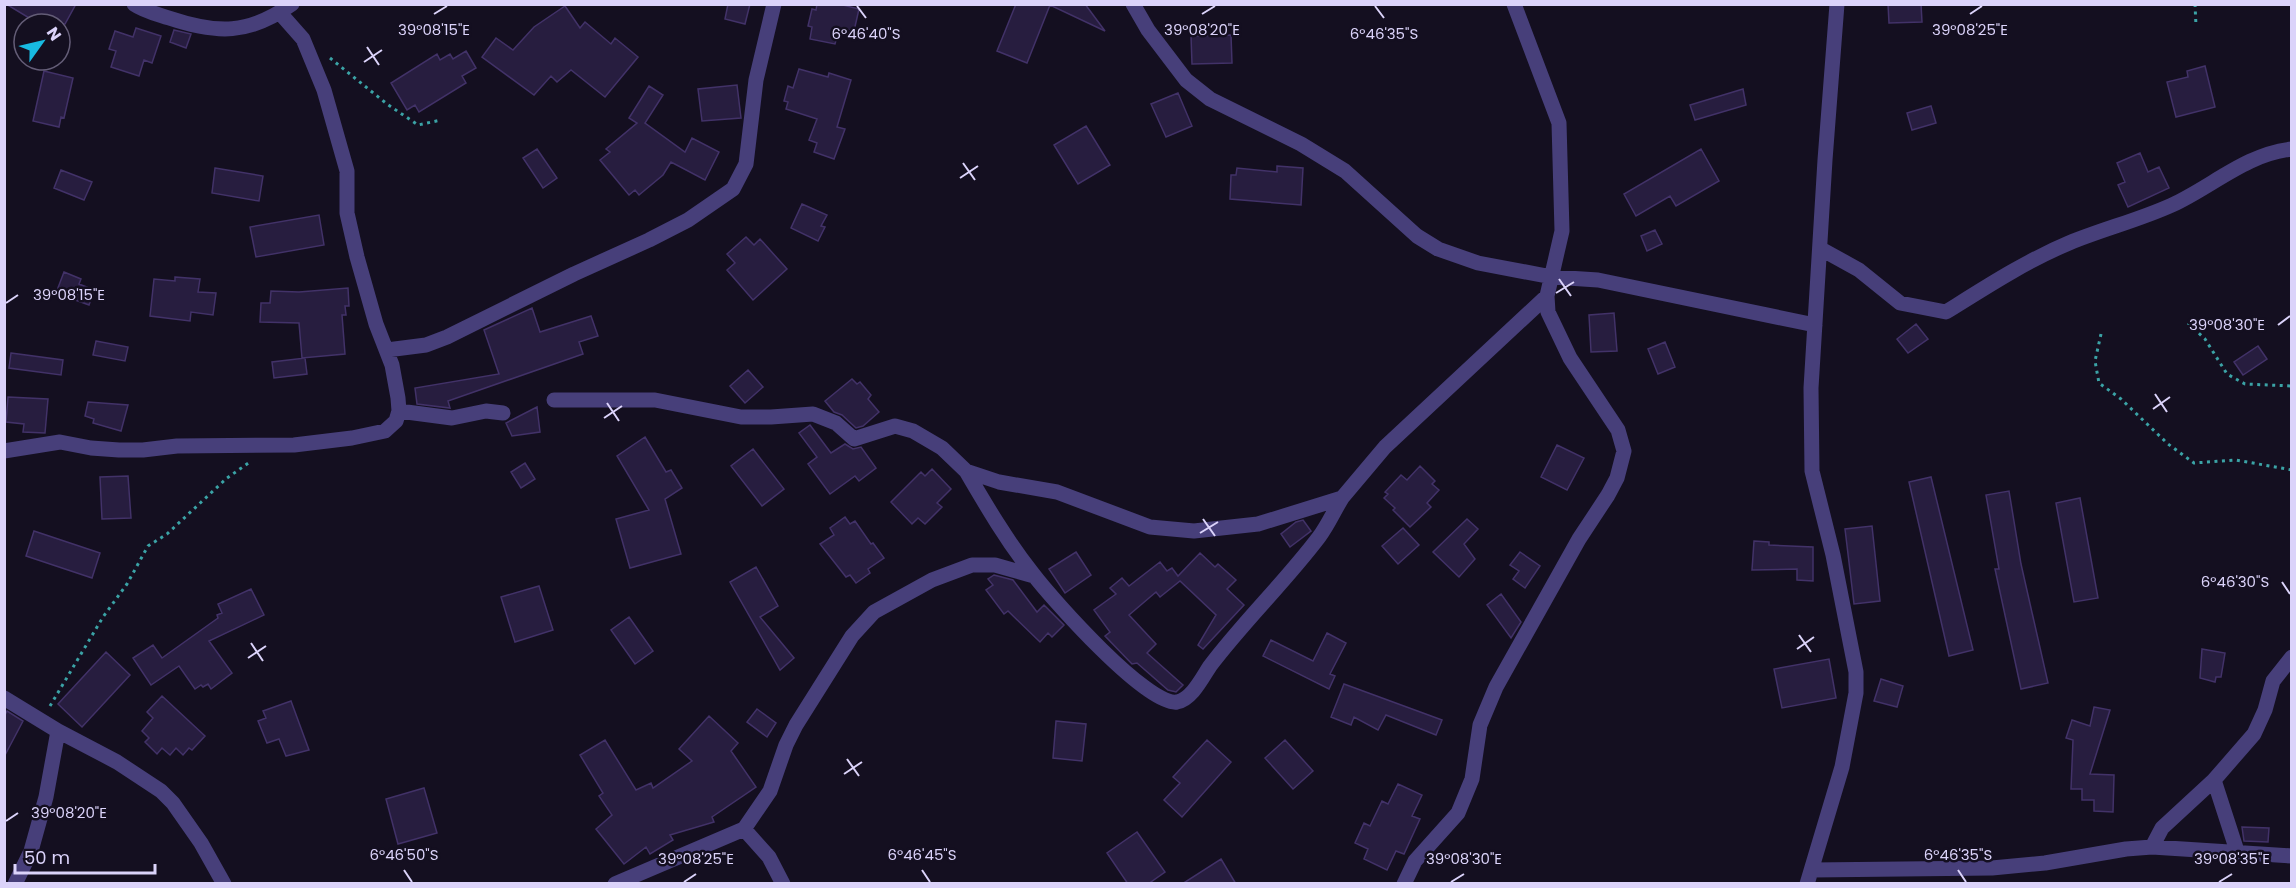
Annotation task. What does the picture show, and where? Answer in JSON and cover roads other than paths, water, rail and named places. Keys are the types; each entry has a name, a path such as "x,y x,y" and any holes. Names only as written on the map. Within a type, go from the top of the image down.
{"street":[{"path":"4,451 60,442 119,450 177,446 294,445 385,431 396,421 399,411 392,365 368,301 347,213 347,171 324,90 303,39 286,9 265,21 240,27 205,29 134,4"},
{"path":"387,350 426,345 447,337 574,274 650,240 695,216 734,189 746,164 756,80 774,4"},
{"path":"1132,4 1148,30 1186,80 1210,99 1301,144 1345,171 1417,236 1438,249 1478,263 1552,278 1598,280 1815,325"},
{"path":"1404,884 1415,861 1458,813 1472,779 1480,725 1496,687 1579,539 1608,495 1617,478 1624,451 1618,430 1570,358 1548,312 1547,296 1562,231 1559,123 1514,4"},
{"path":"1837,4 1811,388 1812,471 1833,555 1856,672 1856,693 1842,767 1810,877 1992,868 2045,863 2152,847 2292,856"},
{"path":"1821,249 1859,270 1900,303 1946,312 1993,282 2066,244 2170,206 2256,158 2292,149"},
{"path":"554,400 655,400 741,417 813,414 836,423 854,439 895,426 913,431 942,448 966,471 993,519 1034,576 1088,636 1142,686 1163,700 1176,702 1187,698 1213,662 1319,536 1342,498 1385,447 1547,296"},
{"path":"399,411 452,418 486,411 503,413"},
{"path":"966,471 999,482 1057,492 1150,527 1194,531 1258,524 1342,498"},
{"path":"615,884 744,829 770,791 786,744 796,725 852,636 874,612 932,580 972,565 995,565 1034,576"},
{"path":"2152,847 2162,828 2214,780 2254,734 2265,710 2273,681 2292,657"},
{"path":"4,698 58,731 117,762 161,791 173,803 201,843 224,884"},
{"path":"15,884 31,851 46,797 58,731"},
{"path":"2214,780 2237,851"},
{"path":"744,829 769,856 783,884"}]}
